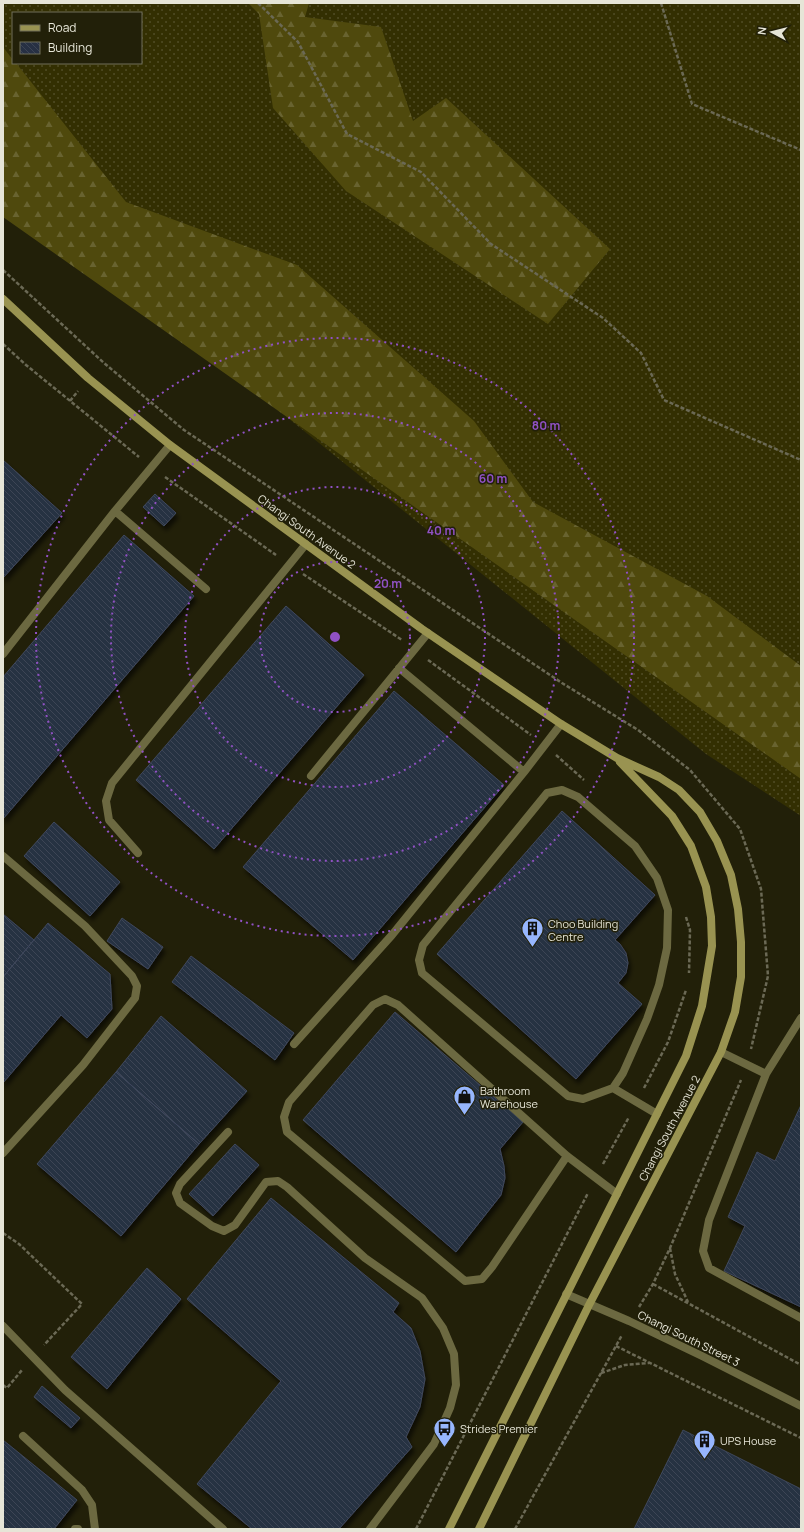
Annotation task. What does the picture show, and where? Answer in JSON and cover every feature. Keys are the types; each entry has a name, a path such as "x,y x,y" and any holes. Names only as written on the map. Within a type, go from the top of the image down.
{"street":[{"name":"Changi South Avenue 2","path":"3,299 88,378 170,445 428,633 561,724 617,758 659,777 679,790 700,812 717,840 732,875 738,908 741,942 741,977 735,1012 721,1052 589,1305 479,1529"},
{"name":"Changi South Avenue 2","path":"449,1529 686,1056 702,1006 712,946 711,917 706,887 690,846 672,816 617,758"}],"lane":[{"path":"3,654 115,511 170,445"},
{"path":"115,511 206,589"},
{"path":"138,853 109,820 106,801 112,783 306,544"},
{"path":"311,776 428,633"},
{"path":"399,668 524,772"},
{"path":"294,1044 392,935 545,746 561,724"},
{"path":"562,790 578,796 635,846 657,878 668,910 667,948 659,985 636,1045 623,1074 613,1088 583,1099 568,1096 422,973 419,960 423,945 546,793 562,790"},
{"path":"3,856 85,926 132,976 137,986 135,998 83,1065 3,1153"},
{"path":"567,1156 492,1268 482,1279 465,1281 287,1132 284,1117 289,1102 373,1005 385,999 398,1005 567,1156 617,1194"},
{"path":"801,1018 766,1074 709,1220 703,1251 709,1268 801,1318"},
{"path":"721,1052 766,1074"},
{"path":"613,1088 657,1114"},
{"path":"228,1132 180,1184 176,1193 180,1203 212,1226 224,1231 235,1225 266,1182 278,1181 287,1187 365,1258 422,1298 443,1328 454,1354 456,1385 450,1408 434,1444 370,1529"},
{"name":"Changi South Street 3","path":"566,1294 629,1321 801,1406"},
{"path":"3,1326 65,1390 223,1529"},
{"path":"23,1436 82,1490 92,1505 95,1529"}],"path":[{"path":"258,3 298,42 346,134 421,172 490,244 603,318 641,353 664,400 801,460"},
{"path":"661,3 692,104 801,150"},
{"path":"3,344 26,365 151,467 289,564 414,649 545,746 586,781"},
{"path":"685,915 690,930 688,976"},
{"path":"416,1529 596,1178 668,1042 688,983"},
{"path":"515,1529 629,1321 653,1284 670,1248 747,1065"},
{"path":"3,1233 19,1244 82,1304 7,1388 3,1385"},
{"path":"670,1248 675,1274 689,1302"},
{"path":"653,1284 689,1302 801,1365"},
{"path":"616,1346 801,1438"},
{"path":"601,1373 625,1365 650,1363"}],"shaded area":[{"path":"3,3 801,3 801,816 706,754 3,189"}],"green space":[{"path":"248,3 309,3 305,17 381,27 413,121 446,98 610,249 548,324 346,191 273,108 259,14"},
{"path":"3,47 12,59 12,64 17,64 126,202 297,265 474,421 533,502 707,596 801,666 801,779 3,217"}],"building":[{"path":"3,460 62,513 3,578"},
{"path":"155,494 176,513 164,526 143,507"},
{"path":"124,535 194,596 3,819 3,677"},
{"path":"286,606 364,675 214,849 136,780"},
{"path":"394,691 504,785 353,960 243,867"},
{"name":"Choo Building Centre","path":"562,811 655,895 615,940 620,944 626,953 628,963 626,973 618,983 642,1004 576,1079 437,954"},
{"path":"54,822 120,882 90,916 24,856"},
{"path":"3,914 34,940 3,977"},
{"path":"122,918 163,947 148,969 107,941"},
{"path":"48,923 110,974 112,1009 87,1038 61,1015 3,1083 3,977"},
{"path":"191,956 294,1033 275,1060 172,982"},
{"path":"395,1012 523,1122 500,1149 505,1178 501,1195 456,1252 303,1120"},
{"path":"161,1016 247,1091 199,1144 116,1072"},
{"path":"116,1072 199,1144 121,1236 37,1164"},
{"path":"801,1105 801,1307 724,1271 745,1226 728,1217 757,1152 775,1161"},
{"path":"235,1144 259,1165 213,1216 189,1194"},
{"path":"271,1198 399,1303 393,1312 411,1328 420,1351 425,1379 420,1407 406,1437 412,1447 339,1529 252,1529 197,1484 281,1381 187,1299"},
{"path":"147,1268 181,1299 107,1389 71,1357"},
{"path":"42,1386 80,1418 71,1428 34,1397"},
{"name":"UPS House","path":"683,1430 801,1489 801,1529 634,1529"},
{"path":"3,1440 77,1500 54,1529 3,1529"}],"place":[{"name":"Choo Building Centre","path":"532,948"},
{"name":"Bathroom Warehouse","path":"465,1116"},
{"name":"Strides Premier","path":"444,1448"},
{"name":"UPS House","path":"705,1460"}]}
